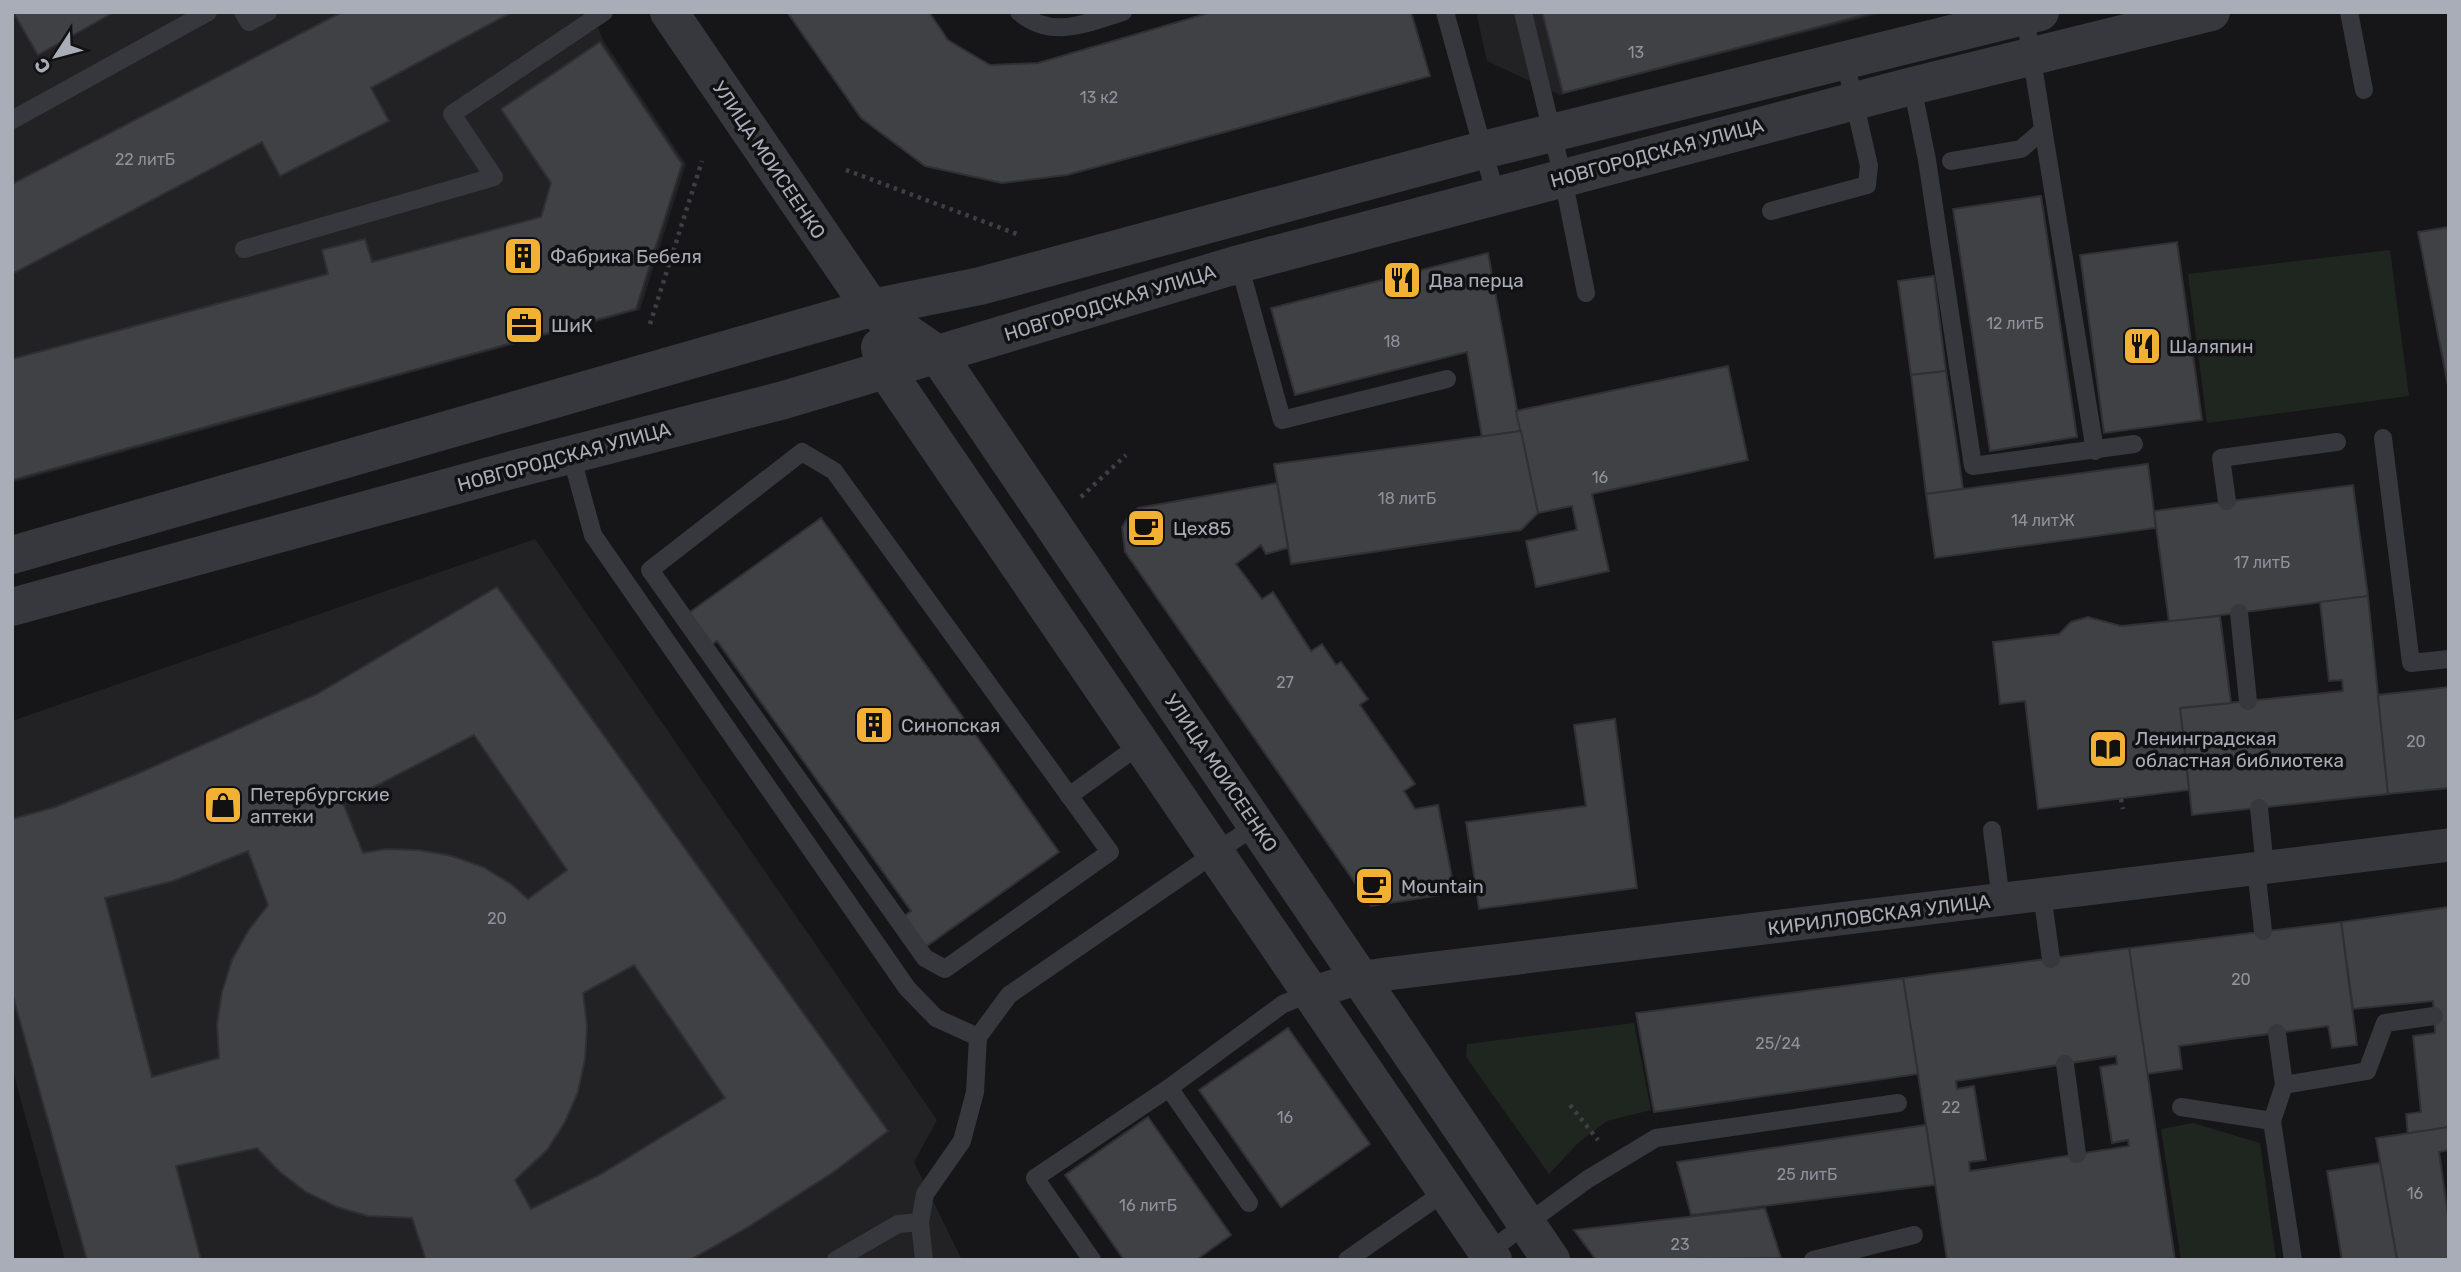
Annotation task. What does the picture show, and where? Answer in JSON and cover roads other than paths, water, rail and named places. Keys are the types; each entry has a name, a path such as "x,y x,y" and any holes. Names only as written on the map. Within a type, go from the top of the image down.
{"street":[{"name":"УЛИЦА МОИСЕЕНКО","path":"668,12 871,307 937,354 1551,1260"},
{"name":"НОВГОРОДСКАЯ УЛИЦА","path":"12,607 784,400 1239,264 1912,86 2211,12"},
{"path":"12,555 871,307 981,286 1552,132 2032,14"},
{"name":"УЛИЦА МОИСЕЕНКО","path":"871,307 886,369 1491,1256"},
{"name":"КИРИЛЛОВСКАЯ УЛИЦА","path":"1311,993 1359,978 2449,845"}],"lane":[{"path":"12,120 208,12"},
{"path":"243,12 249,22 268,12"},
{"path":"244,249 495,177 453,114 604,12"},
{"path":"1019,12 1033,24 1063,30 1124,12"},
{"path":"1445,12 1496,196"},
{"path":"1523,12 1563,178 1586,293"},
{"path":"2349,12 2364,90"},
{"path":"2032,14 2031,56 2095,451"},
{"path":"1903,47 1927,160 1973,466 2134,444"},
{"path":"1771,211 1867,185 1869,166 1845,61"},
{"path":"1951,161 2021,149 2043,130"},
{"path":"1239,264 1282,420 1447,379"},
{"path":"2383,438 2411,663 2449,659"},
{"path":"2227,501 2221,458 2337,442"},
{"path":"802,452 834,471 1069,796 1110,852 945,969 935,964 925,958 650,570 802,452"},
{"path":"571,455 593,535 899,977 936,1018 978,1037"},
{"path":"2239,613 2248,701"},
{"path":"1069,796 1141,744"},
{"path":"2259,808 2263,931"},
{"path":"925,1260 919,1222 925,1194 962,1141 975,1092 978,1037 1009,995 1256,825"},
{"path":"1992,830 2001,900"},
{"path":"2042,894 2051,959"},
{"path":"1092,1260 1035,1178 1169,1088 1283,1004 1311,993"},
{"path":"2284,1085 2367,1072 2385,1023 2434,1016"},
{"path":"2277,1033 2284,1085 2272,1121 2293,1260"},
{"path":"2065,1064 2077,1154"},
{"path":"1169,1088 1249,1203"},
{"path":"1491,1256 1588,1179 1656,1138 1898,1104"},
{"path":"2181,1107 2272,1121"},
{"path":"1347,1260 1446,1191"},
{"path":"836,1260 898,1224 919,1222"},
{"path":"1813,1260 1914,1235"}],"place":[{"name":"Фабрика Бебеля","path":"523,256"},
{"name":"Два перца","path":"1402,280"},
{"name":"ШиК","path":"524,325"},
{"name":"Шаляпин","path":"2142,346"},
{"name":"Цех85","path":"1146,528"},
{"name":"Синопская","path":"874,725"},
{"name":"Ленинградская областная библиотека","path":"2108,749"},
{"name":"Петербургские аптеки","path":"223,805"},
{"name":"Mountain","path":"1374,886"}]}
